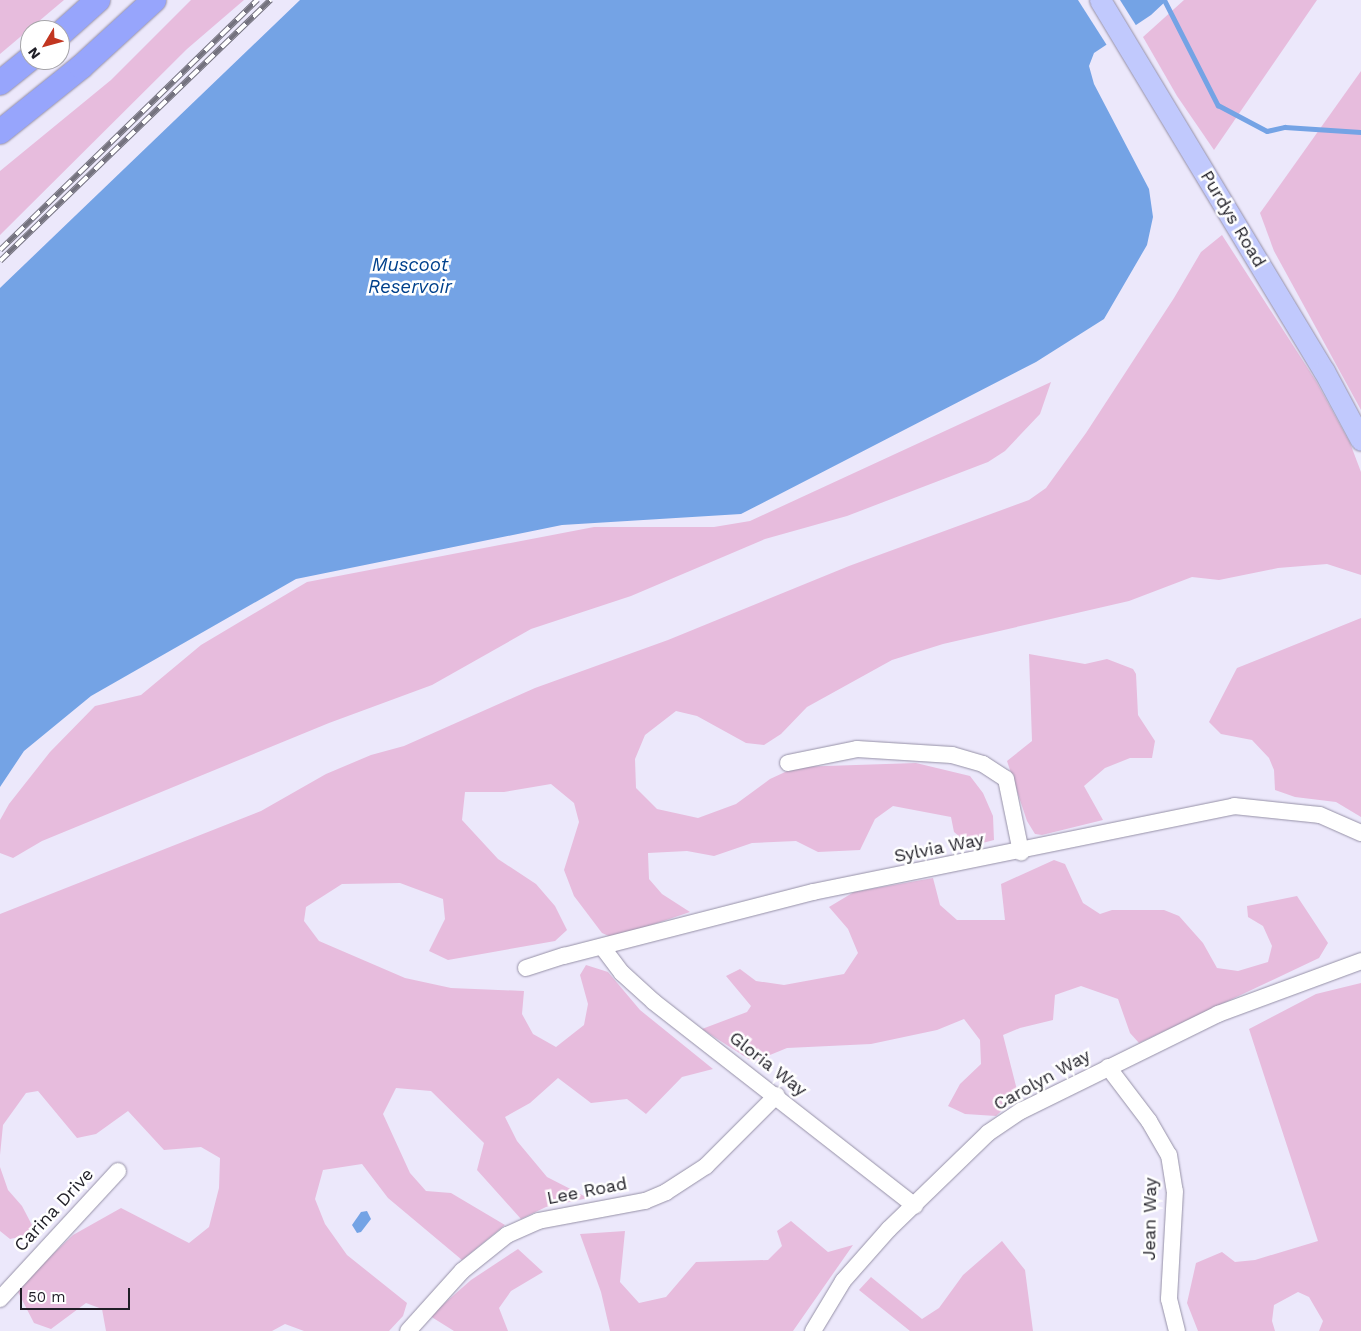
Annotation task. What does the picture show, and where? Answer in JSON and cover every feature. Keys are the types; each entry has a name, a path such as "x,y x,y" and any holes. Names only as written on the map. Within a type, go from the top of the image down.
{"highway":[{"path":"70,25 98,0"},
{"path":"0,132 81,67 154,0"},
{"path":"0,83 20,67"}],"main road":[{"name":"Purdys Road","path":"1100,0 1319,362 1361,440"}],"street":[{"path":"788,763 857,749 952,755 983,764 1006,779 1021,852"},
{"name":"Sylvia Way","path":"526,968 564,956 603,948 813,892 1021,852 1234,806 1320,815 1361,833"},
{"name":"Gloria Way","path":"603,948 622,973 654,1002 915,1206"},
{"name":"Carolyn Way","path":"814,1331 843,1281 889,1229 915,1206 988,1133 1021,1111 1108,1066 1218,1014 1361,961"},
{"name":"Jean Way","path":"1108,1066 1149,1121 1169,1155 1175,1191 1169,1299 1177,1331"},
{"name":"Lee Road","path":"408,1331 462,1271 507,1235 538,1221 645,1201 666,1192 706,1166 776,1096"},
{"name":"Carina Drive","path":"0,1299 118,1171"}],"shaded area":[{"path":"0,0 64,0 40,20 20,20 20,37 0,54"},
{"path":"191,0 244,0 187,49 0,235 0,171 111,80"},
{"path":"1184,0 1317,0 1214,150 1177,96 1143,37"},
{"path":"1361,71 1361,410 1274,251 1260,213"},
{"path":"1222,235 1316,381 1350,443 1361,472 1361,575 1327,564 1278,568 1219,580 1192,577 1129,601 943,644 892,660 807,707 781,734 764,745 746,743 697,716 676,711 645,735 635,759 636,788 657,809 698,818 736,804 770,779 796,767 916,763 970,776 983,793 993,816 994,840 971,846 954,832 951,817 893,806 875,819 860,850 818,852 796,841 752,843 714,856 687,851 648,853 649,879 662,894 690,912 613,938 602,933 574,896 564,870 579,822 574,803 551,784 504,792 465,792 462,820 498,859 536,884 555,906 567,930 555,941 448,960 429,951 445,919 443,899 400,883 342,884 306,907 304,921 319,941 405,978 451,988 524,991 522,1014 533,1034 556,1047 584,1025 588,1004 580,975 586,965 608,972 640,1010 713,1069 682,1077 646,1114 627,1099 591,1103 558,1078 530,1103 505,1117 517,1141 547,1177 588,1198 546,1207 521,1219 477,1170 484,1143 431,1091 396,1088 383,1114 410,1173 426,1191 451,1193 505,1225 462,1260 388,1198 362,1164 323,1170 315,1199 325,1224 347,1255 407,1303 403,1316 389,1331 304,1331 285,1324 272,1331 106,1331 102,1309 86,1303 51,1329 34,1323 18,1292 32,1274 73,1235 121,1208 189,1243 209,1227 219,1188 220,1158 201,1147 164,1150 128,1111 96,1134 77,1138 38,1091 26,1093 3,1125 0,1155 0,914 261,811 326,774 371,755 404,746 535,688 668,640 849,566 1029,500 1046,488 1086,433 1174,298 1201,252"},
{"path":"1051,382 1040,414 1005,451 988,462 847,516 765,539 631,596 531,629 432,685 329,723 42,841 13,858 0,853 0,820 9,804 50,752 95,706 141,695 201,645 307,582 594,527 714,527 750,521"},
{"path":"1361,618 1361,817 1336,802 1295,797 1275,790 1274,770 1269,758 1252,740 1221,734 1209,722 1237,668"},
{"path":"1029,654 1085,664 1107,659 1133,669 1136,674 1138,715 1155,741 1152,758 1130,758 1105,768 1084,786 1103,820 1042,835 1035,834 1027,821 1007,761 1032,741"},
{"path":"1054,860 1065,864 1083,903 1100,914 1112,910 1164,910 1179,916 1203,943 1217,968 1238,971 1268,962 1272,946 1263,926 1248,917 1247,906 1297,896 1328,943 1319,958 1139,1043 1130,1033 1118,999 1081,986 1055,995 1053,1020 1020,1028 1003,1035 1017,1090 1013,1100 996,1116 965,1114 948,1106 960,1084 981,1064 980,1040 964,1019 937,1030 871,1044 787,1048 753,1062 702,1029 747,1012 751,1006 726,976 740,969 756,981 784,985 844,974 858,953 848,929 829,907 854,892 933,878 940,905 957,920 1005,920 1001,884"},
{"path":"1361,983 1361,1331 1319,1331 1323,1321 1309,1297 1298,1292 1274,1305 1272,1321 1275,1331 1198,1331 1187,1303 1196,1263 1222,1252 1235,1262 1255,1260 1318,1241 1249,1029 1316,994"},
{"path":"0,1167 8,1190 22,1206 33,1227 24,1236 10,1239 0,1231"},
{"path":"791,1221 828,1252 853,1245 793,1331 610,1331 601,1292 580,1234 625,1231 620,1282 639,1303 666,1297 696,1262 768,1260 782,1246 777,1231"},
{"path":"1002,1241 1025,1270 1033,1331 910,1331 859,1290 871,1277 922,1319 939,1308 963,1275"},
{"path":"518,1249 543,1272 511,1291 499,1308 508,1331 454,1331 430,1316 471,1280"}],"water":[{"name":"Muscoot Reservoir","path":"300,0 1167,0 1151,15 1094,53 1089,66 1094,84 1149,189 1153,217 1147,245 1104,319 1036,362 741,514 562,525 296,579 91,696 24,751 0,787 0,288"},
{"path":"367,1211 371,1219 361,1232 357,1233 352,1225 361,1212"}],"pier":[{"path":"1078,0 1120,0 1137,27 1108,47"}],"waterway":[{"path":"1165,1 1218,105 1267,131 1285,127 1361,132"}],"railway":[{"path":"0,250 257,0"},
{"path":"0,261 270,0"}]}
